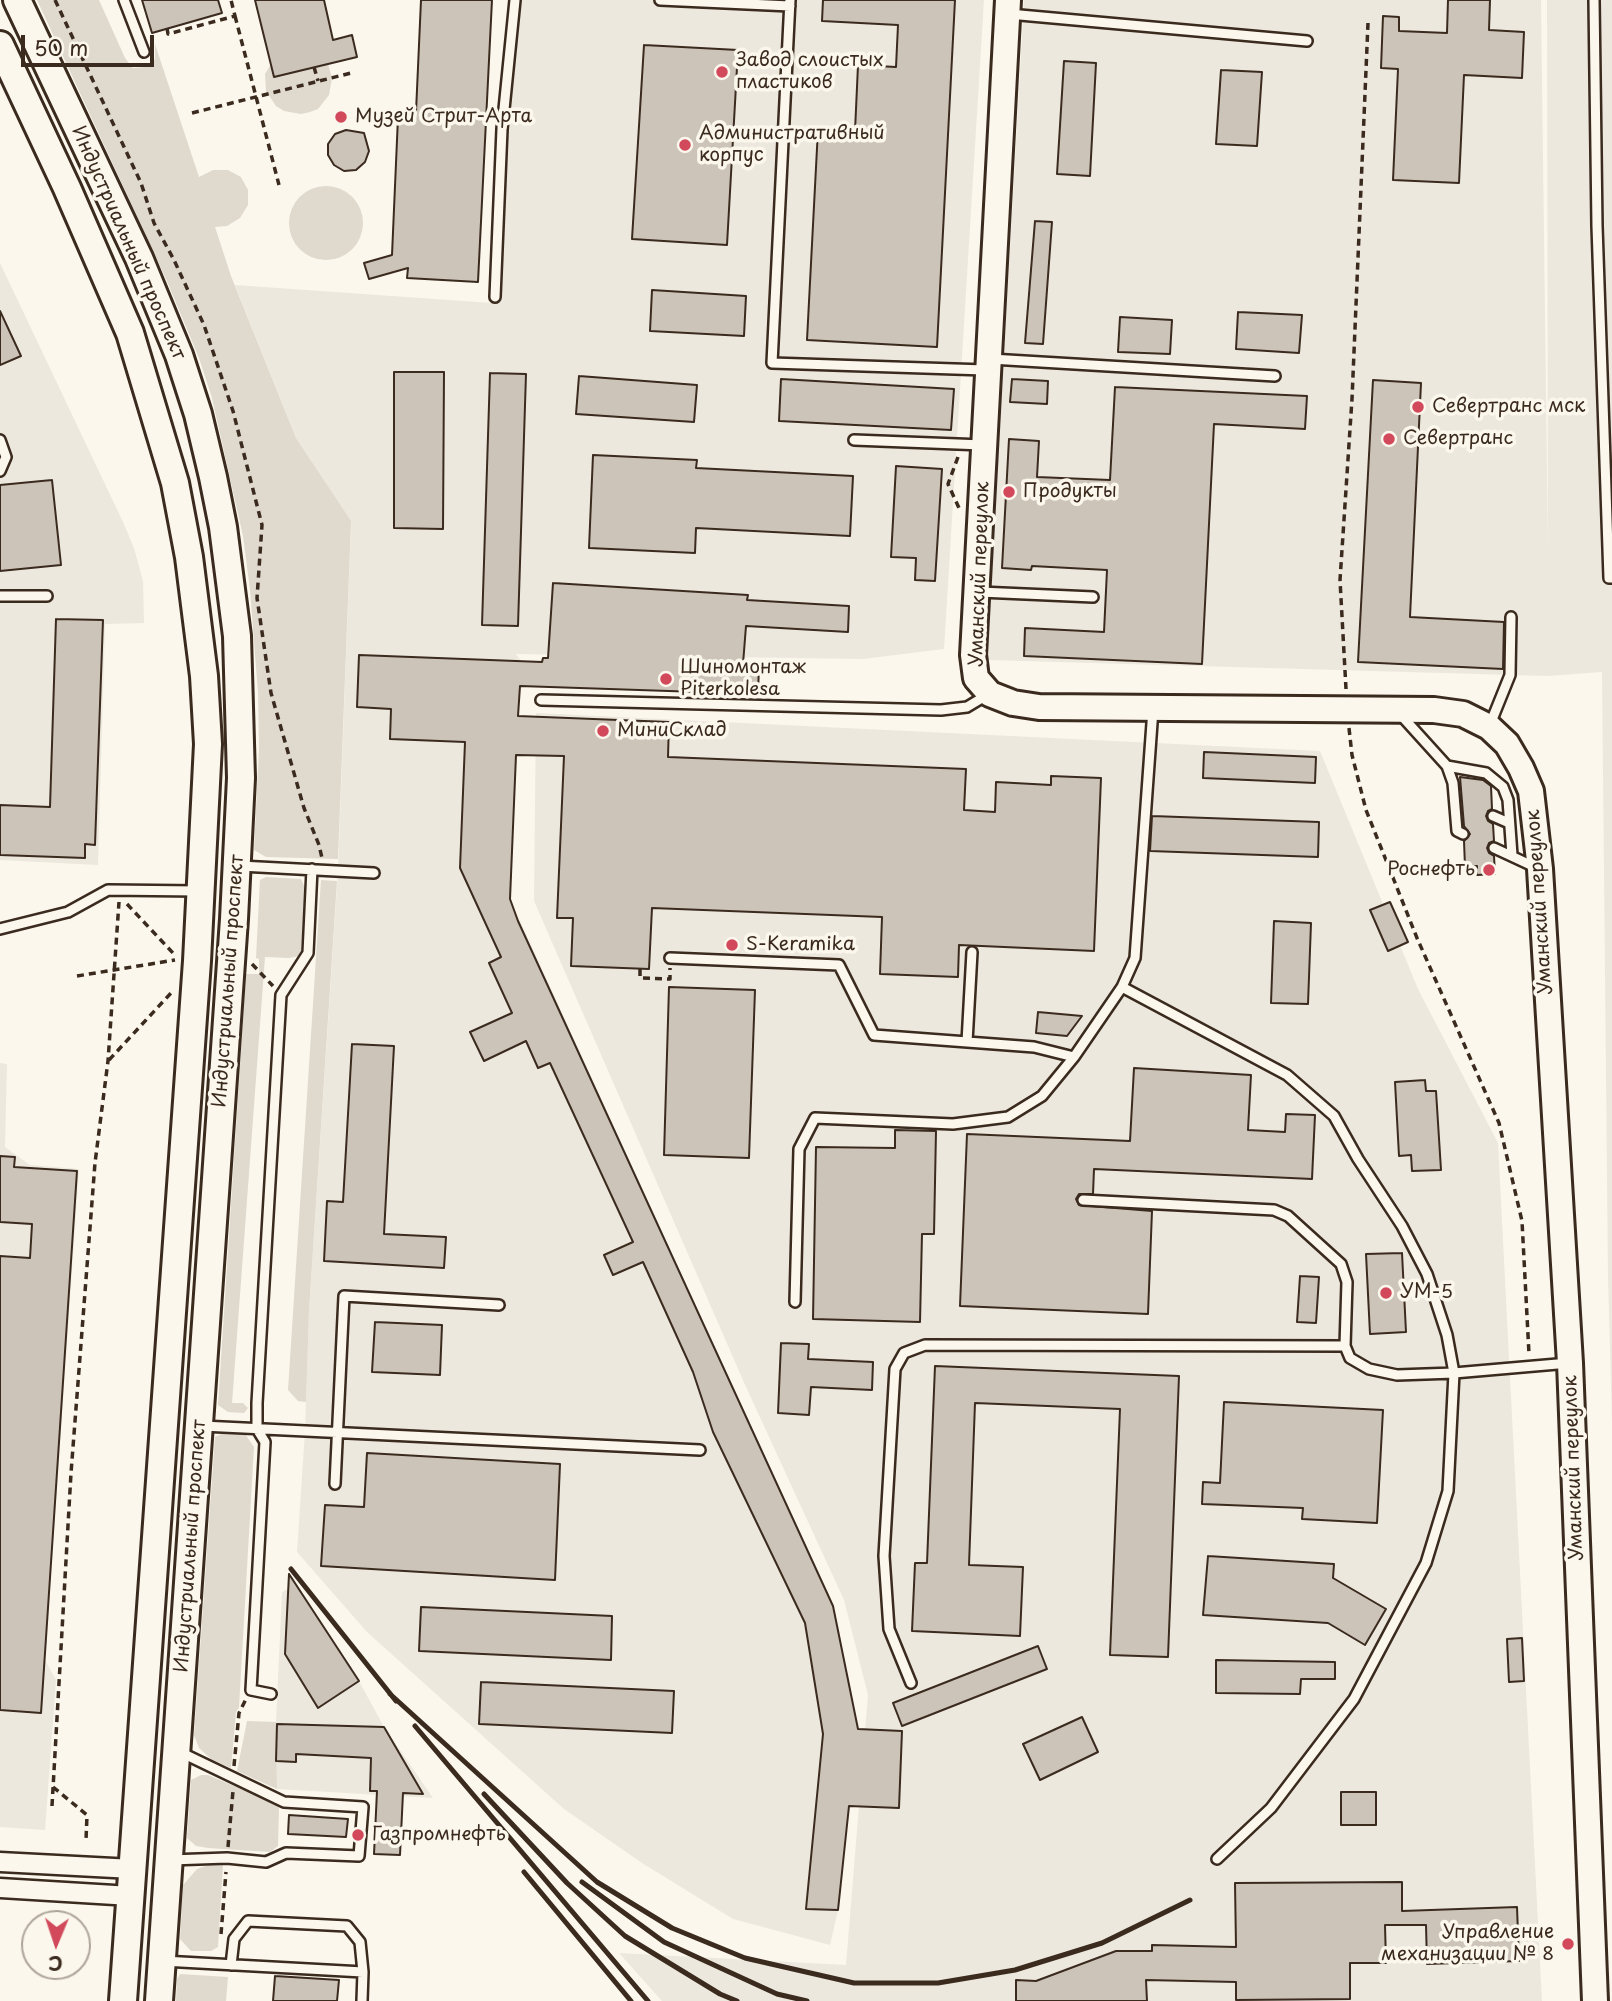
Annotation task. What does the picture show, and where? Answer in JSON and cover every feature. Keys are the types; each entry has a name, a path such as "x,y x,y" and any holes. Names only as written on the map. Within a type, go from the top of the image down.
{"main road":[{"name":"Индустриальный проспект","path":"17,0 160,306 198,414 223,527 237,636 241,766 237,865 159,2001"},
{"name":"Индустриальный проспект","path":"0,46 67,188 130,333 175,483 189,557 204,676 208,744 200,891 123,2001"}],"street":[{"name":"Уманский переулок","path":"1008,7 989,365 974,445 976,592 973,655 976,678 990,694 1013,703 1039,707 1434,710 1463,714 1489,727 1507,744 1531,791 1540,869 1570,1363 1595,2001"},
{"path":"0,1862 133,1869"},
{"path":"0,1888 131,1896"}],"lane":[{"path":"124,0 144,52"},
{"path":"495,297 502,129 515,0"},
{"path":"660,0 790,3 772,363 989,365 1275,376"},
{"path":"1594,0 1597,226 1609,578 1612,578"},
{"path":"1008,7 1307,41"},
{"path":"0,440 6,457 0,471"},
{"path":"854,440 974,445"},
{"path":"976,592 1093,597"},
{"path":"0,596 47,596"},
{"path":"1489,727 1510,675 1511,617"},
{"path":"541,700 941,710 967,707 990,694"},
{"path":"795,1302 799,1149 815,1118 953,1125 1007,1117 1042,1096 1074,1057 1122,987 1135,958 1153,709"},
{"path":"1395,710 1447,766 1458,798 1457,831 1463,834"},
{"path":"1447,766 1486,773 1503,787 1508,800 1512,855"},
{"path":"1493,816 1509,823"},
{"path":"1494,848 1540,869"},
{"path":"237,865 374,873"},
{"path":"271,1694 251,1690 265,1441 257,1429 281,995 307,953 312,869"},
{"path":"0,929 68,912 108,890 200,891"},
{"path":"967,1042 972,953"},
{"path":"670,958 839,965 874,1035 1034,1047 1074,1057"},
{"path":"1122,987 1287,1075 1334,1116 1358,1159 1402,1226 1427,1273 1447,1335 1454,1373 1448,1492 1426,1563 1354,1699 1271,1808 1217,1859"},
{"path":"1083,1199 1274,1210 1288,1216 1341,1264 1347,1282 1345,1346 1350,1358 1369,1369 1396,1375 1570,1363"},
{"path":"335,1483 344,1296 499,1306"},
{"path":"911,1683 889,1629 884,1556 895,1369 904,1353 925,1345 1345,1346"},
{"path":"199,1426 700,1450"},
{"path":"168,1860 227,1858 266,1861 286,1853 359,1856 363,1807 284,1802 177,1750"},
{"path":"231,1965 234,1939 248,1922 347,1926 360,1942 362,2001"},
{"path":"161,1961 363,1972"}],"path":[{"path":"231,0 279,185"},
{"path":"167,28 168,34 235,16"},
{"path":"314,67 318,81"},
{"path":"192,113 351,73"},
{"path":"948,484 974,445"},
{"path":"942,483 948,484"},
{"path":"948,484 965,519"},
{"path":"120,889 128,906 173,953"},
{"path":"52,1806 71,1474 95,1163 108,1061 120,889"},
{"path":"640,969 640,978 670,979 670,958"},
{"path":"77,976 173,960"},
{"path":"252,964 281,995"},
{"path":"108,1061 172,993"},
{"path":"231,1965 220,1944 239,1713 251,1690"},
{"path":"53,1787 87,1815 86,1840"}],"shaded area":[{"path":"37,0 99,0 125,58 133,68 145,67 155,59 155,44 199,177 213,170 228,170 241,177 248,190 248,205 240,218 227,226 215,227 231,276 296,438 351,521 338,859 266,857 254,850 259,749 258,693 250,590 243,536 212,398 199,358 166,279"},
{"path":"512,0 984,0 944,649 863,659 516,654 521,661 510,899 833,1606 858,1730 838,1910 830,1945 733,1919 642,1863 564,1809 367,1632 297,1552 309,1311 338,871 351,522 296,438 235,285 492,303"},
{"path":"1024,0 1541,0 1548,549 1547,0 1612,0 1612,1422 1602,672 1548,676 987,660"},
{"path":"271,64 275,77 328,64 332,78 329,95 318,109 310,112 301,114 284,111 276,106 266,91 265,74"},
{"path":"319,186 333,186 347,192 357,202 363,223 357,244 347,254 333,260 319,260 305,254 295,244 289,230 289,216 295,202 305,192"},
{"path":"0,263 123,522 143,581 144,623 105,624 98,865 0,860"},
{"path":"536,713 1320,751 1418,989 1498,1143 1542,2001 662,2001 619,1953 846,1965 868,1695 844,1600 746,1387 534,901"},
{"path":"266,877 301,879 305,888 299,956 265,957 232,1403 243,1403 248,1408 244,1413 228,1412 218,1405 246,974 259,974 259,959 256,958 260,880"},
{"path":"321,880 337,881 309,1311 306,1402 298,1401 288,1390"},
{"path":"0,1063 7,1064 5,1147 30,1165 79,1169 45,1660 56,1680 45,1830 0,1827"},
{"path":"227,1431 245,1434 254,1447 239,1707 236,1712 231,1768 211,1759 199,1748 194,1735 215,1437"},
{"path":"297,1585 359,1681 384,1727 433,1798 277,1789 276,1722 282,1592"},
{"path":"247,1721 276,1722 277,1789 237,1771"},
{"path":"208,1775 277,1804 278,1846 270,1852 208,1848 196,1846 187,1838 191,1780"},
{"path":"211,1864 223,1865 218,1947 211,1951 191,1951 180,1939 183,1885 197,1869"},
{"path":"180,1974 228,1977 226,2001 176,2001 177,1979"}],"building":[{"path":"142,0 218,0 222,13 152,33"},
{"path":"255,0 324,0 333,40 352,35 357,57 274,77"},
{"path":"421,0 492,0 478,282 407,278 408,268 369,279 364,263 392,255 398,117 416,112"},
{"path":"823,0 955,0 937,347 807,340 818,129 855,131 858,65 896,67 898,25 822,21"},
{"path":"1448,0 1490,0 1489,30 1524,32 1522,78 1464,75 1459,183 1393,180 1398,69 1381,68 1383,16 1399,17 1399,31 1447,33"},
{"name":"Административный корпус","path":"644,45 738,50 727,245 632,239"},
{"path":"1064,61 1096,63 1090,176 1057,174"},
{"path":"1221,70 1262,72 1257,146 1216,144"},
{"path":"346,130 364,133 369,151 365,162 356,170 344,171 334,165 328,155 328,144 335,134"},
{"path":"1035,221 1052,222 1043,344 1025,343"},
{"path":"652,290 746,296 744,336 650,331"},
{"path":"0,311 21,356 0,365"},
{"path":"1238,312 1302,315 1299,353 1236,349"},
{"path":"1120,317 1172,320 1170,354 1118,352"},
{"path":"394,372 444,372 443,529 394,528"},
{"path":"490,373 526,374 518,626 482,625"},
{"path":"579,376 697,385 694,422 576,414"},
{"path":"781,379 954,389 951,430 779,421"},
{"path":"1012,379 1048,381 1047,404 1010,402"},
{"path":"1373,380 1421,383 1410,617 1504,622 1503,669 1358,662"},
{"path":"1115,387 1307,396 1305,429 1214,424 1202,664 1024,656 1025,628 1104,632 1107,570 1032,566 1031,570 1002,568 1009,439 1039,441 1037,477 1110,480"},
{"path":"593,455 697,460 696,468 853,476 850,536 696,528 695,553 589,548"},
{"path":"896,466 942,469 935,581 915,580 916,558 891,557"},
{"path":"52,480 61,565 0,571 0,485"},
{"path":"553,583 748,595 747,600 849,606 848,632 746,626 743,664 759,665 758,694 520,686 518,716 669,722 668,757 966,769 964,810 995,812 996,782 1051,785 1051,776 1101,778 1094,951 959,945 958,977 880,974 882,917 652,908 649,969 571,966 573,918 557,918 564,756 516,755 510,899 518,921 833,1606 858,1729 902,1731 899,1808 849,1806 838,1910 806,1909 823,1734 805,1623 713,1432 693,1372 643,1262 613,1275 604,1255 633,1242 550,1063 538,1068 526,1041 484,1061 470,1032 512,1013 489,963 501,957 460,868 465,742 390,739 391,709 357,707 359,655 542,662 543,658 548,658"},
{"path":"56,619 103,620 95,845 85,844 85,858 0,855 0,805 50,807"},
{"path":"1204,752 1316,757 1315,783 1203,778"},
{"path":"1460,777 1483,780 1491,786 1492,809 1486,816 1493,824 1494,841 1489,843 1487,848 1494,856 1495,874 1477,875 1477,866 1465,867 1464,841 1470,834 1464,826"},
{"path":"1152,816 1319,822 1318,857 1150,851"},
{"path":"1390,902 1408,942 1388,951 1370,910"},
{"path":"1274,921 1311,923 1308,1004 1271,1003"},
{"path":"669,987 755,990 749,1158 664,1155"},
{"path":"1038,1012 1082,1016 1067,1036 1036,1033"},
{"path":"352,1044 394,1046 384,1234 446,1237 444,1268 324,1261 327,1201 343,1202"},
{"path":"1134,1068 1251,1075 1248,1130 1285,1132 1286,1114 1315,1115 1312,1179 1094,1169 1093,1194 1079,1194 1076,1199 1079,1205 1152,1211 1148,1314 960,1306 967,1134 1130,1141"},
{"path":"1425,1080 1426,1091 1436,1091 1441,1170 1412,1171 1411,1155 1399,1156 1395,1082"},
{"path":"895,1130 936,1131 934,1234 922,1234 920,1322 813,1319 816,1147 895,1148"},
{"path":"0,1156 15,1157 14,1167 77,1171 41,1713 0,1710 0,1256 30,1258 32,1224 0,1222"},
{"name":"УМ-5","path":"1402,1253 1406,1332 1370,1334 1366,1254"},
{"path":"1300,1276 1319,1277 1316,1323 1297,1322"},
{"path":"375,1322 442,1325 440,1375 372,1372"},
{"path":"781,1343 809,1344 808,1359 873,1362 872,1390 811,1387 809,1415 778,1413"},
{"path":"935,1366 1179,1376 1168,1657 1110,1655 1120,1409 975,1403 969,1565 1023,1567 1020,1636 912,1631 915,1563 927,1563"},
{"path":"1224,1402 1383,1410 1377,1523 1302,1519 1303,1508 1202,1504 1203,1482 1220,1483"},
{"path":"367,1453 560,1464 555,1580 321,1566 325,1505 364,1507"},
{"path":"1208,1556 1334,1564 1333,1578 1386,1609 1365,1645 1328,1623 1203,1615"},
{"path":"289,1574 359,1681 318,1708 285,1654"},
{"path":"421,1607 612,1616 611,1660 419,1651"},
{"path":"1522,1638 1524,1681 1509,1682 1507,1639"},
{"path":"1038,1646 1047,1669 902,1726 893,1703"},
{"path":"1216,1660 1335,1662 1335,1679 1301,1679 1300,1694 1216,1693"},
{"path":"481,1682 674,1691 672,1733 479,1724"},
{"path":"1082,1717 1098,1752 1040,1780 1023,1744"},
{"path":"277,1724 384,1727 423,1794 403,1793 400,1855 374,1854 377,1791 370,1791 371,1758 296,1754 296,1762 276,1761"},
{"path":"1341,1792 1376,1792 1376,1825 1341,1825"},
{"path":"289,1815 348,1819 346,1837 288,1834"},
{"path":"1402,1882 1402,1911 1517,1907 1519,1961 1427,1964 1426,1925 1385,1925 1386,1963 1350,1963 1350,1999 1236,2000 1236,1982 1146,1980 1147,2001 1016,2001 1016,1980 1036,1981 1116,1951 1152,1951 1152,1945 1236,1947 1235,1883"},
{"path":"275,1976 339,1980 337,2001 273,2001"}],"railway":[{"path":"291,1569 396,1701"},
{"path":"390,1694 597,1882 672,1928 745,1958 854,1983 938,1983 1015,1970 1102,1943 1190,1900"},
{"path":"415,1726 648,2001"},
{"path":"484,1794 567,1883 625,1936 720,1994 737,2001"},
{"path":"524,1872 631,2001"},
{"path":"582,1882 664,1942 777,1994 807,2001"}],"place":[{"name":"Завод слоистых пластиков","path":"722,72"},
{"name":"Музей Стрит-Арта","path":"341,117"},
{"name":"Административный корпус","path":"685,145"},
{"name":"Севертранс мск","path":"1418,407"},
{"name":"Севертранс","path":"1389,439"},
{"name":"Продукты","path":"1009,492"},
{"name":"Шиномонтаж Piterkolesa","path":"666,679"},
{"name":"МиниСклад","path":"603,731"},
{"name":"Роснефть","path":"1489,870"},
{"name":"S-Keramika","path":"732,945"},
{"name":"УМ-5","path":"1386,1293"},
{"name":"Газпромнефть","path":"358,1835"},
{"name":"Управление механизации № 8","path":"1568,1944"}]}
